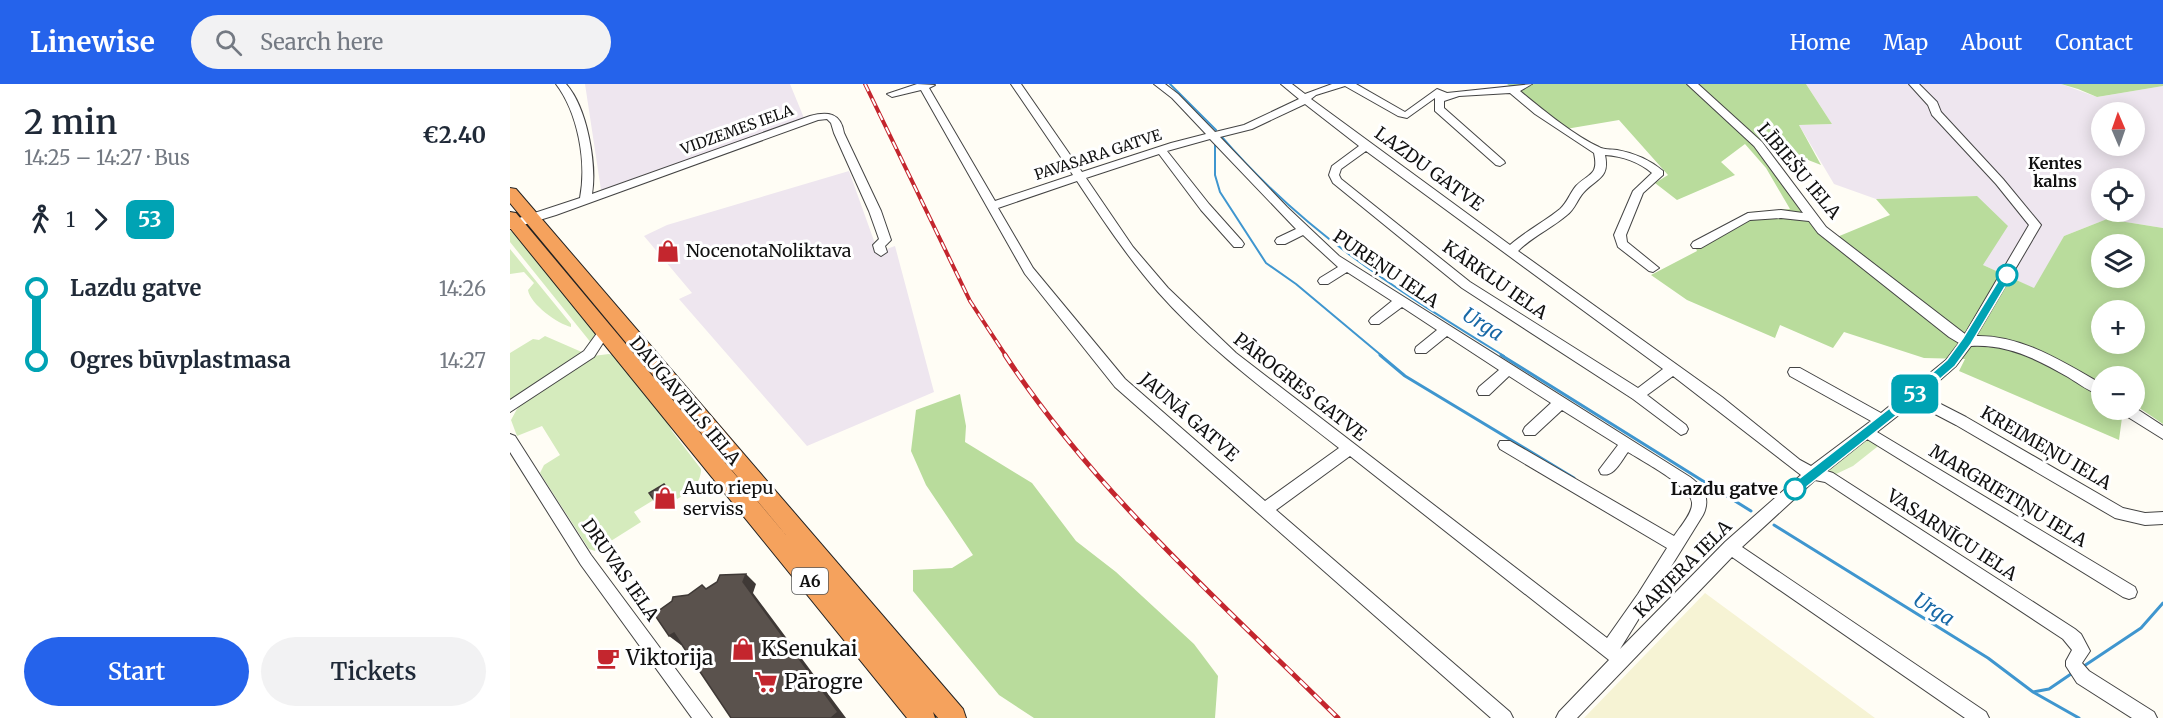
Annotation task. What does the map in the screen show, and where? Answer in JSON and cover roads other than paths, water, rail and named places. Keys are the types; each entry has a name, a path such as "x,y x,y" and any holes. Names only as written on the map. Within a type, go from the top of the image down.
{"highway":[{"name":"DAUGAVPILS IELA","path":"510,193 517,221 604,332 923,718"},
{"name":"DAUGAVPILS IELA","path":"517,221 954,718"}],"street":[{"path":"561,84 568,91 576,106 589,179 589,192 585,200"},
{"name":"PĀROGRES GATVE","path":"1017,84 1129,250 1197,326 1231,356 1614,655"},
{"name":"PUREŅU IELA","path":"1159,84 1217,134 1326,252 1685,481 1698,492 1700,504 1676,545"},
{"name":"LAZDU GATVE","path":"1286,84 1366,146 1512,250 1795,464 1812,474"},
{"name":"PAVASARA GATVE","path":"992,206 1161,150 1261,121 1298,104 1313,93 1342,84"},
{"path":"1349,84 1402,114 1407,114 1437,92 1444,95"},
{"path":"1500,163 1439,109 1439,100 1444,95 1459,91 1512,89 1527,84"},
{"name":"LĪBIEŠU IELA","path":"1692,84 1758,144 1810,217 1822,230 1953,334 1967,341"},
{"name":"KARJERA IELA","path":"1565,718 1614,655 1730,547 1812,474 1913,396 1951,363 2008,274 2035,225 2012,193 1979,161 1936,113 1933,104 1914,84"},
{"path":"892,94 925,85"},
{"name":"JAUNĀ GATVE","path":"925,85 1013,246 1036,281 1120,383 1504,718"},
{"path":"1512,89 1539,111 1599,152 1615,152 1647,165 1659,173 1638,191 1620,235 1622,244 1653,268"},
{"name":"VIDZEMES IELA","path":"517,221 585,200 814,118 830,116 838,125 839,133 878,218 885,240 879,245 881,252"},
{"name":"KĀRKLU IELA","path":"1366,146 1336,168 1334,175 1336,181 1466,285 1638,395 1681,429"},
{"path":"1161,150 1205,207 1238,244"},
{"path":"1512,250 1529,234 1565,211 1580,189 1598,175 1602,165 1599,152"},
{"path":"1697,245 1748,217 1781,214 1810,217"},
{"path":"1281,241 1304,230"},
{"path":"1324,281 1347,267"},
{"path":"1376,321 1401,301"},
{"path":"1421,350 1446,330"},
{"path":"510,407 589,354 604,332"},
{"path":"1967,341 1986,339 2007,343 2036,353 2091,385"},
{"path":"589,354 620,351"},
{"path":"1484,391 1509,369"},
{"path":"1638,395 1672,369"},
{"path":"1796,372 1882,420"},
{"name":"KREIMEŅU IELA","path":"1913,396 1981,432 2120,514 2132,518 2163,518"},
{"path":"1530,431 1561,402"},
{"path":"2143,420 2163,433"},
{"name":"MARGRIETIŅU IELA","path":"1866,432 2129,592"},
{"name":"DRUVAS IELA","path":"510,440 586,560 703,718"},
{"path":"1606,470 1627,444"},
{"path":"1505,445 1676,545 1614,655"},
{"path":"1264,510 1349,449"},
{"name":"VASARNĪCU IELA","path":"1812,474 1828,477 2069,634 2082,651 2074,661 2074,666 2083,677 2148,718"},
{"path":"1730,547 1980,718"}],"waterway":[{"name":"Urga","path":"1170,84 1216,130"},
{"name":"Urga","path":"1221,136 1253,171 1319,231 1389,283 1504,356"},
{"path":"1215,144 1215,175 1220,192 1266,263 1296,284 1382,356"},
{"path":"1380,355 1405,376 1574,478"},
{"name":"Urga","path":"1501,355 1751,511"},
{"name":"Urga","path":"1774,525 1988,658 2033,692"},
{"path":"2084,666 2141,628 2163,603"},
{"path":"2033,692 2049,689 2071,674"},
{"name":"Urga","path":"2033,692 2079,718"}],"railway":[{"path":"865,84 970,301 1006,356"},
{"path":"1005,355 1079,454 1120,500 1162,545 1338,718"}],"place":[{"name":"NocenotaNoliktava","path":"668,251"},
{"name":"Lazdu gatve","path":"1795,489"},
{"name":"Auto riepu serviss","path":"665,498"},
{"name":"KSenukai","path":"743,649"},
{"name":"Viktorija","path":"608,658"},
{"name":"Pārogre","path":"766,682"}],"district":[{"name":"Ķentes kalns","path":"2055,172"}]}
